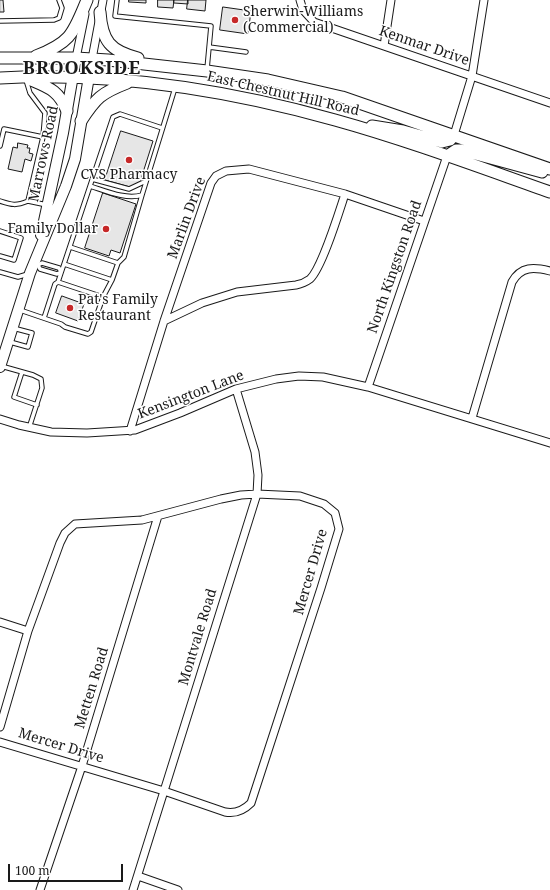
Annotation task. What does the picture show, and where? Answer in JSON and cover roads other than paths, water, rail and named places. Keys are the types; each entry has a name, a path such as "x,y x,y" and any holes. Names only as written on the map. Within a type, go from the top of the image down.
{"main road":[{"path":"31,58 58,47 71,35 76,27 87,0"},
{"path":"100,12 101,28 105,38 115,49 128,55 163,66"},
{"name":"East Chestnut Hill Road","path":"0,58 92,59 207,70 268,80 342,97 550,168"},
{"path":"25,77 48,86 56,92 67,111"},
{"name":"East Chestnut Hill Road","path":"0,78 89,78 175,87 250,99 355,126 550,192"},
{"path":"81,121 93,102 102,94 130,82"},
{"path":"355,126 378,126 403,131 442,142 450,140 454,135"},
{"path":"447,156 456,150 461,150 550,174"}],"street":[{"path":"76,58 87,0"},
{"path":"92,59 103,0"},
{"name":"Kenmar Drive","path":"300,0 303,10 314,22 550,103"},
{"path":"384,46 391,0"},
{"path":"454,135 472,76 484,0"},
{"name":"Marrows Road","path":"35,264 67,111 76,58"},
{"name":"Marrows Road","path":"0,367 35,264 66,186 74,159 92,59"},
{"name":"North Kingston Road","path":"368,386 447,156"},
{"name":"Marlin Drive","path":"130,431 164,321 211,184 216,176 226,171 249,169 345,194 424,221"},
{"path":"164,321 202,303 237,292 296,285 311,278 318,266 345,194"},
{"path":"472,418 512,282 518,274 531,268 550,271"},
{"name":"Kensington Lane","path":"0,419 30,428 51,432 87,433 130,431 180,413 236,389 276,379 299,376 323,377 368,386 550,443"},
{"name":"Montvale Road","path":"133,890 257,494 258,475 255,452 236,389"},
{"name":"Mercer Drive","path":"0,727 28,631 60,543 65,533 75,524 142,520 221,498 257,494 300,496 324,504 335,514 338,529 321,588 251,802 247,807 231,813 225,812 164,791 0,742"},
{"name":"Metten Road","path":"40,890 82,766 158,516"},
{"path":"0,622 28,631"},
{"path":"138,876 178,890"}],"lane":[{"path":"0,21 54,20 59,18 62,8 59,0"},
{"path":"117,0 115,16 211,26 207,70"},
{"path":"209,47 246,52"},
{"path":"25,77 30,93 45,113 43,137 28,201"},
{"path":"19,310 61,324 65,327 88,334 91,332 102,297 112,280 118,263 124,257 175,87"},
{"path":"44,318 55,284 58,282 70,247 113,116 120,114 162,128"},
{"path":"0,146 2,128 43,137"},
{"path":"92,179 129,190 146,181"},
{"path":"90,186 126,196 135,197 142,195"},
{"path":"0,201 19,205 28,201 47,205"},
{"path":"0,231 21,238 14,260 0,256"},
{"path":"70,247 118,263"},
{"path":"0,272 18,277 35,264 42,263 59,268 61,272"},
{"path":"64,264 112,280"},
{"path":"58,282 102,297"},
{"path":"8,342 28,347 32,333 13,328"},
{"path":"0,367 22,372 42,379 42,388 30,428"},
{"path":"22,372 14,397 37,405"}],"place":[{"name":"Sherwin-Williams (Commercial)","path":"235,20"},
{"name":"CVS Pharmacy","path":"129,160"},
{"name":"Family Dollar","path":"106,229"},
{"name":"Pat's Family Restaurant","path":"70,308"}],"district":[{"name":"BROOKSIDE","path":"82,69"}]}
